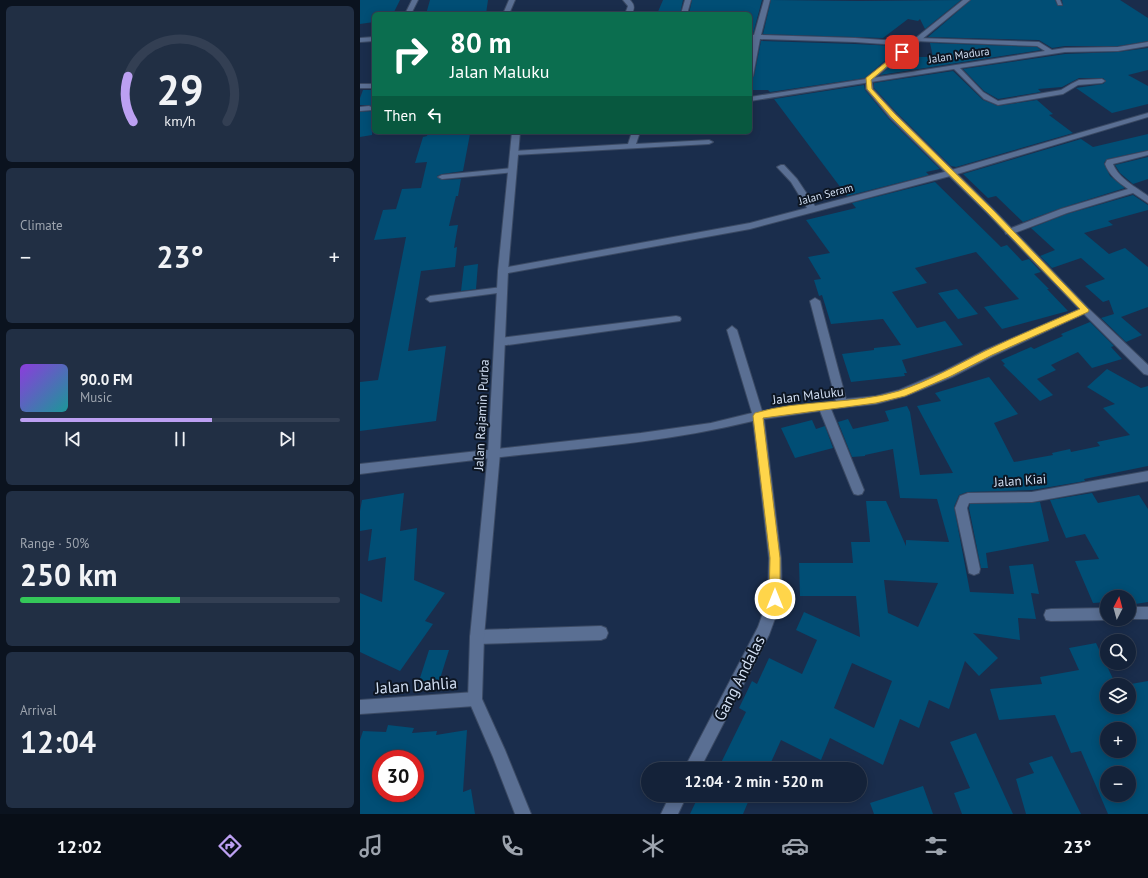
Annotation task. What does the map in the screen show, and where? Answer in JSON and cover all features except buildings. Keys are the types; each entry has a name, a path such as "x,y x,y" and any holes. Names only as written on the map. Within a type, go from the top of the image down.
{"street":[{"path":"409,12 415,0"},
{"path":"507,12 512,0"},
{"path":"626,0 630,2 632,6 630,12"},
{"path":"685,12 688,0"},
{"path":"752,50 753,37 767,0"},
{"path":"967,0 868,79 870,89 893,116 1085,310 1148,371"},
{"path":"753,37 1039,44 1050,52"},
{"path":"360,40 372,39"},
{"name":"Jalan Madura","path":"752,99 868,79 1050,52 1142,46 1148,44"},
{"path":"956,66 986,97 993,102 998,103 1062,92 1069,89 1074,84 1102,81"},
{"path":"360,86 372,86"},
{"path":"360,109 369,108"},
{"name":"Jalan Seram","path":"503,271 750,226 951,173 1148,115"},
{"name":"Jalan Rajamin Purba","path":"475,699 477,637 494,453 503,271 512,170 518,134"},
{"path":"632,145 635,134"},
{"path":"514,153 632,145 709,142"},
{"path":"1148,153 1110,162 1109,164 1110,168 1121,180 1148,200"},
{"path":"781,167 794,181 812,209"},
{"path":"442,177 512,170"},
{"path":"1009,232 1064,211 1135,190"},
{"path":"815,301 842,404"},
{"name":"Jalan Maluku","path":"360,469 494,453 641,438 711,427 774,412 876,400 902,393 948,374 989,353 1085,310"},
{"path":"500,342 676,319"},
{"name":"Gang Andalas","path":"696,762 764,630 775,599 775,558 758,416 732,330"},
{"path":"824,406 858,490"},
{"name":"Jalan Kiai","path":"974,569 961,508 964,500 968,498 1032,497 1148,476"},
{"path":"1136,613 1148,613"},
{"path":"1051,615 1100,614"},
{"path":"477,637 601,634"},
{"path":"475,699 500,754 523,814"},
{"name":"Jalan Dahlia","path":"360,707 475,699"},
{"path":"669,814 675,802"}],"lane":[{"path":"430,299 502,290"}],"route":[{"path":"775,599 775,558 758,416 774,412 876,400 902,393 948,374 989,353 1085,310 990,211 893,116 870,89 868,79 902,52"}]}
